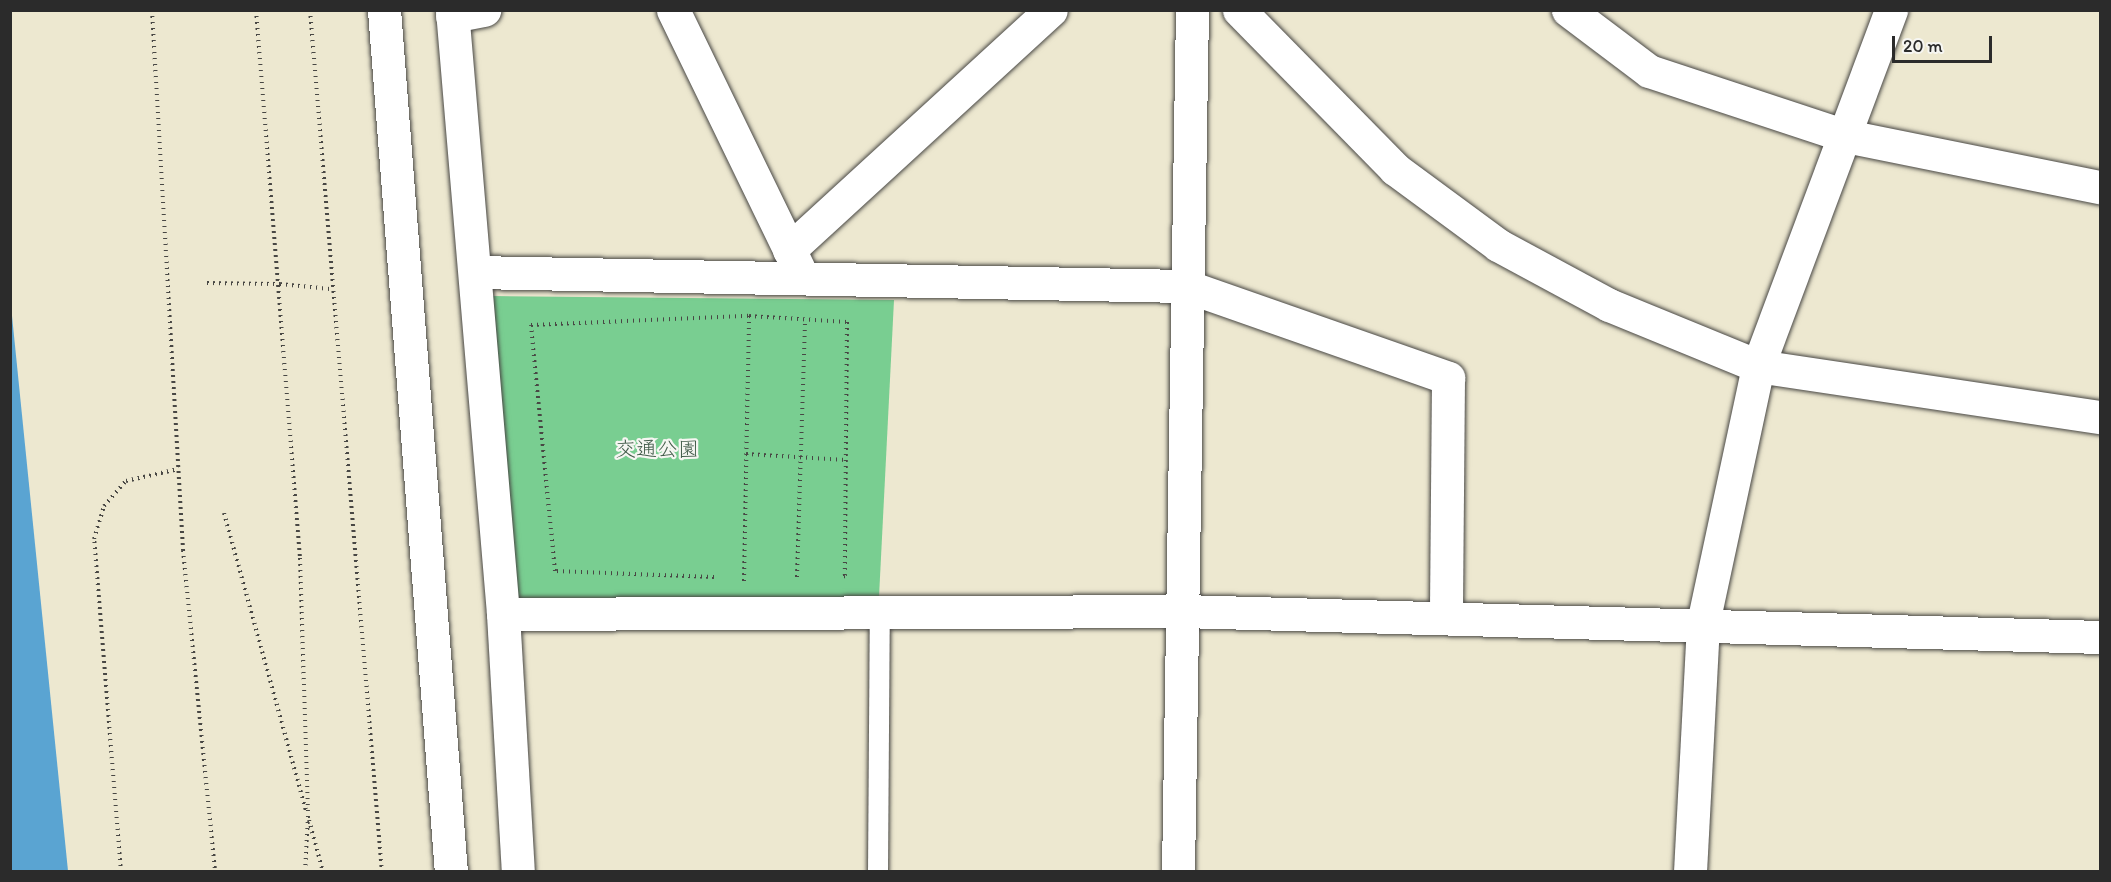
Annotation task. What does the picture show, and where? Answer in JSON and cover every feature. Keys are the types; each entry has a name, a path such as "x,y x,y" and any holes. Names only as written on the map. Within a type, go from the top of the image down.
{"street":[{"path":"384,10 451,872"},
{"path":"484,10 452,13 503,614 518,872"},
{"path":"673,10 796,264"},
{"path":"796,264 1051,10"},
{"path":"1178,872 1192,10"},
{"path":"1239,10 1395,169 1498,245 1609,305 1758,366 2100,417"},
{"path":"1568,10 1649,71 1846,136 2100,187"},
{"path":"1690,872 1703,623 1758,366 1846,136 1891,10"},
{"path":"475,272 796,264 1186,286 1448,378 1446,617"},
{"path":"503,614 880,610 1182,611 1703,623 2100,637"}],"lane":[{"path":"878,872 880,610"}],"path":[{"path":"153,10 178,470 215,872"},
{"path":"256,10 280,284 300,558 308,816 305,872"},
{"path":"310,10 382,872"},
{"path":"207,283 280,284 330,289"},
{"path":"743,612 749,316"},
{"path":"720,577 555,571 531,325 749,316 847,322 845,576 836,577"},
{"path":"797,577 805,320"},
{"path":"746,454 846,460"},
{"path":"122,872 94,539 104,506 126,481 178,470"},
{"path":"224,513 323,872"},
{"path":"732,577 754,578"},
{"path":"786,577 806,577"}],"green space":[{"name":"交通公園","path":"493,296 894,300 879,597 518,600"}],"water":[{"path":"11,306 68,871 11,871"}]}
